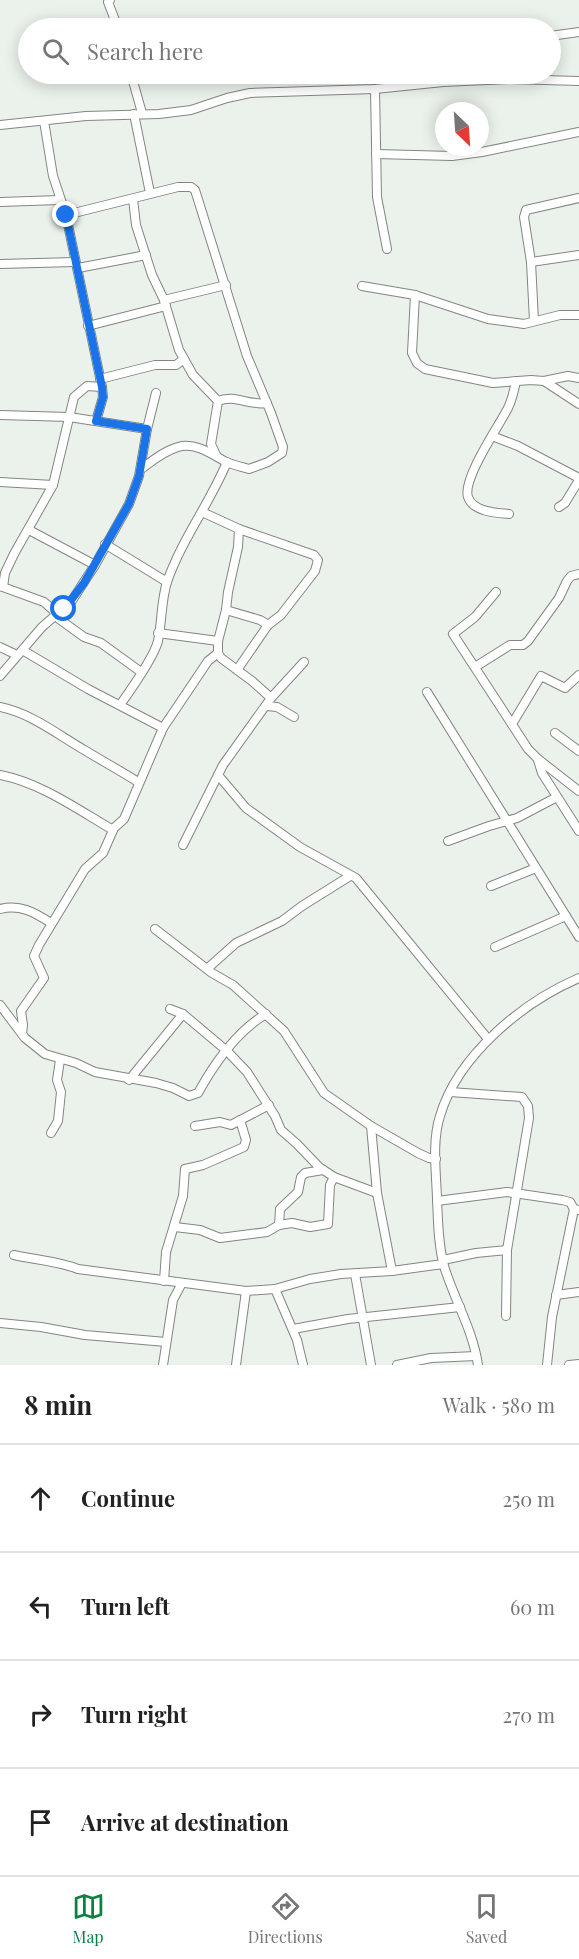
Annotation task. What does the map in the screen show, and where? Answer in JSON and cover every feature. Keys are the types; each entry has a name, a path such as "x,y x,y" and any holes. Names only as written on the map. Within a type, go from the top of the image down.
{"street":[{"path":"110,0 108,2 114,18"},
{"path":"561,34 579,32"},
{"path":"561,80 579,81"},
{"path":"133,84 150,193"},
{"path":"0,125 191,110 250,93 375,89 442,84"},
{"path":"375,89 378,197 387,249"},
{"path":"44,121 53,176 66,215 101,383 103,397 96,421"},
{"path":"376,154 452,156 472,154 579,132"},
{"path":"66,215 178,187 190,187 195,190 247,356 283,447 282,453 268,462 249,469 195,448 177,447 141,468"},
{"path":"534,321 531,261 524,217 526,210 579,198"},
{"path":"133,199 136,225 184,359 193,375 218,400"},
{"path":"0,202 60,200"},
{"path":"0,264 76,265 146,255"},
{"path":"531,261 579,255"},
{"path":"88,326 226,285"},
{"path":"362,286 415,295 488,319 524,324 560,315 579,315"},
{"path":"415,295 412,353 417,363 425,369 486,382 544,381 568,376 579,378"},
{"path":"141,672 101,644 84,637 56,616 44,602 2,586 10,562 53,485 76,394 87,386 155,365 176,365 184,359"},
{"path":"509,514 495,513 477,507 467,495 484,446 511,402 516,381"},
{"path":"544,381 579,405"},
{"path":"0,676 42,627 71,602 95,565 129,504 141,468 156,393"},
{"path":"218,400 234,397 256,404 267,403"},
{"path":"216,455 211,444 218,400"},
{"path":"0,415 69,417 147,429"},
{"path":"492,436 513,443 579,479 565,503 559,507"},
{"path":"195,448 212,439"},
{"path":"120,705 158,642 167,582 186,539 219,483 227,462"},
{"path":"0,482 53,485"},
{"path":"202,512 239,530 314,555 318,560 315,571 281,615 268,625 237,670"},
{"path":"28,530 95,565"},
{"path":"239,530 238,547 218,641 218,653 269,702 294,717"},
{"path":"105,544 167,582"},
{"path":"475,667 510,645 523,645 528,641 559,598 567,581 571,576 579,574"},
{"path":"496,592 475,617 453,634 528,749 579,791"},
{"path":"226,610 260,620 268,625"},
{"path":"158,633 218,641"},
{"path":"0,647 20,653 163,728"},
{"path":"22,1034 21,1011 44,978 34,956 51,923 85,869 102,853 113,830 124,819 163,728 208,661 218,653"},
{"path":"183,845 223,765 269,702 304,662"},
{"path":"512,724 541,676 566,688 578,677"},
{"path":"427,692 579,937"},
{"path":"0,707 15,710 32,718 138,782"},
{"path":"555,733 579,752"},
{"path":"538,759 542,773 579,831"},
{"path":"218,775 246,808 300,847 356,879 488,1038"},
{"path":"0,776 17,778 35,786 113,830"},
{"path":"448,842 517,818 557,797"},
{"path":"491,886 536,868"},
{"path":"208,968 236,943 282,921 350,876"},
{"path":"0,909 12,906 34,912 51,923"},
{"path":"495,947 566,916"},
{"path":"155,929 232,985 284,1031 324,1093 371,1126 418,1153 436,1159"},
{"path":"397,1365 431,1359 477,1361 475,1349 443,1262 437,1201 436,1159 439,1117 465,1066 488,1038 535,1003 579,978"},
{"path":"0,1005 31,1044 45,1054 76,1063 95,1072 129,1080 156,1083 189,1096 195,1096 198,1093 209,1073 227,1051 252,1023 266,1014"},
{"path":"170,1009 183,1014 227,1051 254,1080 281,1130 323,1170 334,1177 376,1193"},
{"path":"129,1080 183,1014"},
{"path":"51,1133 58,1120 61,1092 60,1082 57,1080 60,1060"},
{"path":"450,1092 522,1097 529,1113 507,1250 506,1316"},
{"path":"195,1126 220,1122 231,1125 269,1105"},
{"path":"164,1281 166,1252 183,1196 185,1169 203,1165 244,1147 246,1140 240,1120"},
{"path":"371,1126 376,1193 392,1271"},
{"path":"279,1225 280,1209 298,1192 301,1177 305,1173 323,1170"},
{"path":"175,1227 200,1230 220,1238 267,1232 279,1225 292,1222 310,1227 327,1224 330,1185 334,1177"},
{"path":"437,1201 507,1192 562,1200 570,1202 576,1209 552,1317 548,1365"},
{"path":"14,1255 59,1262 78,1269 246,1292 275,1289 310,1279 341,1274 392,1271 443,1262 476,1253 507,1250"},
{"path":"355,1274 370,1365"},
{"path":"162,1365 173,1300 182,1283"},
{"path":"275,1289 293,1329 303,1365"},
{"path":"236,1365 246,1292"},
{"path":"556,1295 579,1292"},
{"path":"293,1329 348,1319 460,1307"},
{"path":"0,1323 85,1335 166,1342"},
{"path":"569,1365 579,1364"}],"route":[{"path":"64,609 84,583 129,504 139,476 147,429 96,421 103,397 102,387 66,215"}]}
